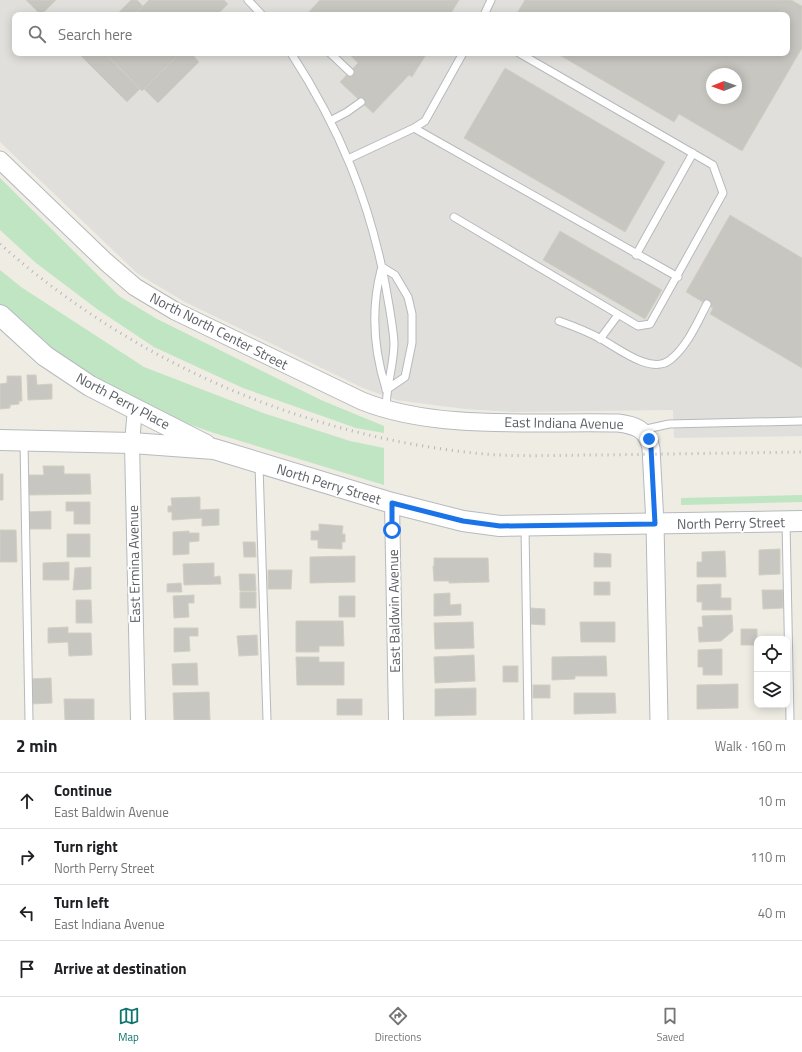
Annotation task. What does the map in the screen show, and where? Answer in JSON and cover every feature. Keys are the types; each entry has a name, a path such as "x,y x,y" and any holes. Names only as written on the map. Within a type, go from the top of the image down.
{"main road":[{"name":"North Perry Place","path":"0,315 45,356 90,386 214,449"},
{"name":"North Perry Street","path":"0,440 132,442 214,449 392,503 463,521 500,526 525,527 794,522"}],"street":[{"name":"North North Center Street","path":"0,160 121,276 153,299 362,402"},
{"name":"East Indiana Avenue","path":"362,402 386,411 446,420 618,423 634,426 642,430 649,439 651,448 655,524 659,720"},
{"name":"East Ermina Avenue","path":"135,408 132,442 138,720"},
{"name":"East Baldwin Avenue","path":"392,503 396,720"}],"lane":[{"path":"248,0 259,12"},
{"path":"485,12 491,0"},
{"path":"293,56 330,121 348,159 369,216 382,267 394,342 392,367 386,390 386,411"},
{"path":"333,56 350,72"},
{"path":"348,159 414,128 425,121 461,56"},
{"path":"454,217 638,326 650,324 678,277 723,193 713,165 524,56"},
{"path":"330,121 347,112 361,102"},
{"path":"414,128 636,255 678,277"},
{"path":"636,255 693,153"},
{"path":"382,267 376,288 376,340 379,369 386,390"},
{"path":"382,267 396,275 408,297 412,314 412,343 405,377 386,390"},
{"path":"559,320 577,327 640,361 660,365 669,360 680,349 694,329 707,304"},
{"path":"600,339 618,315"},
{"path":"642,430 669,424 802,421"},
{"path":"24,440 29,720"},
{"path":"259,463 267,720"},
{"path":"790,720 794,522"},
{"path":"525,527 528,720"}],"shaded area":[{"path":"0,0 802,0 802,436 674,438 673,410 512,412 465,409 396,400 363,388 185,302 138,274 0,142"}],"green space":[{"path":"0,178 119,296 157,319 321,400 384,426 384,433 356,428 243,388 154,347 97,309 36,263 0,230"},
{"path":"0,270 21,287 144,367 263,413 350,441 384,448 384,485 214,433 149,410 72,369 0,307"},
{"path":"802,495 802,502 681,505 681,498"}],"building":[{"path":"26,0 56,0 44,12 38,12"},
{"path":"131,0 137,0 143,6 137,12 119,12"},
{"path":"149,0 224,0 228,4 220,12 137,12"},
{"path":"320,0 459,0 452,12 309,12"},
{"path":"525,0 791,0 802,6 802,48 742,151 679,114 674,122 561,56 790,56 790,12 518,12"},
{"path":"81,56 108,56 140,89 127,102"},
{"path":"108,56 177,56 142,91"},
{"path":"177,56 194,56 199,62 158,103 144,89"},
{"path":"351,56 425,56 412,77 409,75 373,113 340,82 358,63"},
{"path":"505,68 665,162 625,232 464,138"},
{"path":"730,215 802,258 802,368 710,314 713,308 686,292"},
{"path":"560,231 662,290 645,319 543,260"},
{"path":"27,375 36,375 37,385 52,384 52,399 28,400"},
{"path":"7,376 21,376 22,401 19,401 19,404 10,405 10,408 0,409 0,384 7,383"},
{"path":"43,466 64,466 64,474 90,474 91,494 29,495 28,475 44,475"},
{"path":"0,474 3,474 3,500 0,500"},
{"path":"200,497 200,510 219,509 219,525 202,526 202,518 172,520 172,512 168,512 168,506 172,506 171,498"},
{"path":"66,502 90,502 90,524 74,524 74,511 66,511"},
{"path":"51,511 51,529 28,529 27,512"},
{"path":"319,524 343,526 342,534 345,534 345,542 342,542 342,549 318,548 318,540 311,540 311,531 319,531"},
{"path":"0,530 16,530 17,562 0,562"},
{"path":"189,531 189,533 199,533 199,541 189,542 189,554 173,555 173,532"},
{"path":"67,534 90,534 90,557 67,557"},
{"path":"243,542 255,542 256,557 244,557"},
{"path":"780,549 780,574 759,575 759,550"},
{"path":"725,551 726,577 697,577 697,562 702,562 702,552"},
{"path":"594,553 611,554 611,567 594,567"},
{"path":"355,556 355,582 310,583 310,557"},
{"path":"434,558 488,558 489,582 449,583 449,581 434,581"},
{"path":"69,562 69,580 43,580 43,563"},
{"path":"214,563 214,577 220,576 221,584 184,585 183,564"},
{"path":"91,567 91,589 73,590 75,568"},
{"path":"268,570 292,570 291,589 268,589"},
{"path":"239,574 255,574 256,591 240,591"},
{"path":"594,582 610,582 610,595 594,595"},
{"path":"181,583 182,592 167,592 167,584"},
{"path":"721,584 721,598 731,598 731,610 702,610 702,602 697,602 697,585"},
{"path":"762,590 783,590 783,608 763,609"},
{"path":"240,592 256,592 256,608 240,608"},
{"path":"450,593 450,605 461,604 461,615 434,616 434,594"},
{"path":"194,595 194,603 188,603 189,617 174,618 173,596"},
{"path":"339,596 355,596 355,617 339,617"},
{"path":"76,600 91,600 92,623 76,623"},
{"path":"531,608 545,609 545,625 531,624"},
{"path":"732,615 733,631 721,641 699,642 698,627 703,627 702,616"},
{"path":"296,621 343,621 344,646 319,646 319,652 296,652"},
{"path":"473,622 474,648 435,649 434,623"},
{"path":"580,622 615,622 615,642 581,642"},
{"path":"68,627 68,633 91,633 92,655 69,656 68,642 48,643 48,628"},
{"path":"174,628 198,628 198,636 189,636 190,651 174,652"},
{"path":"741,629 757,629 757,636 754,636 754,645 741,645"},
{"path":"257,635 258,655 239,656 237,636"},
{"path":"722,649 722,675 703,675 703,667 698,667 698,650"},
{"path":"474,655 475,681 435,683 434,657"},
{"path":"606,656 607,676 575,676 575,679 552,680 552,657"},
{"path":"296,657 319,657 319,662 344,662 344,685 297,685"},
{"path":"197,663 198,685 173,685 172,664"},
{"path":"503,666 518,666 518,682 503,682"},
{"path":"51,678 52,703 31,704 30,679"},
{"path":"738,684 738,708 697,709 697,685"},
{"path":"533,685 550,685 550,698 533,698"},
{"path":"476,688 476,715 435,716 435,689"},
{"path":"209,692 210,720 174,720 173,693"},
{"path":"574,693 615,693 616,713 574,714"},
{"path":"64,699 94,699 94,720 65,720"},
{"path":"337,699 362,699 362,715 337,715"}],"railway":[{"path":"0,244 52,286 107,325 165,358 225,387 288,411 352,431 417,445 499,455 542,456 802,452"}],"route":[{"path":"392,530 392,503 463,521 500,526 525,527 655,524 651,448 649,439"}]}
